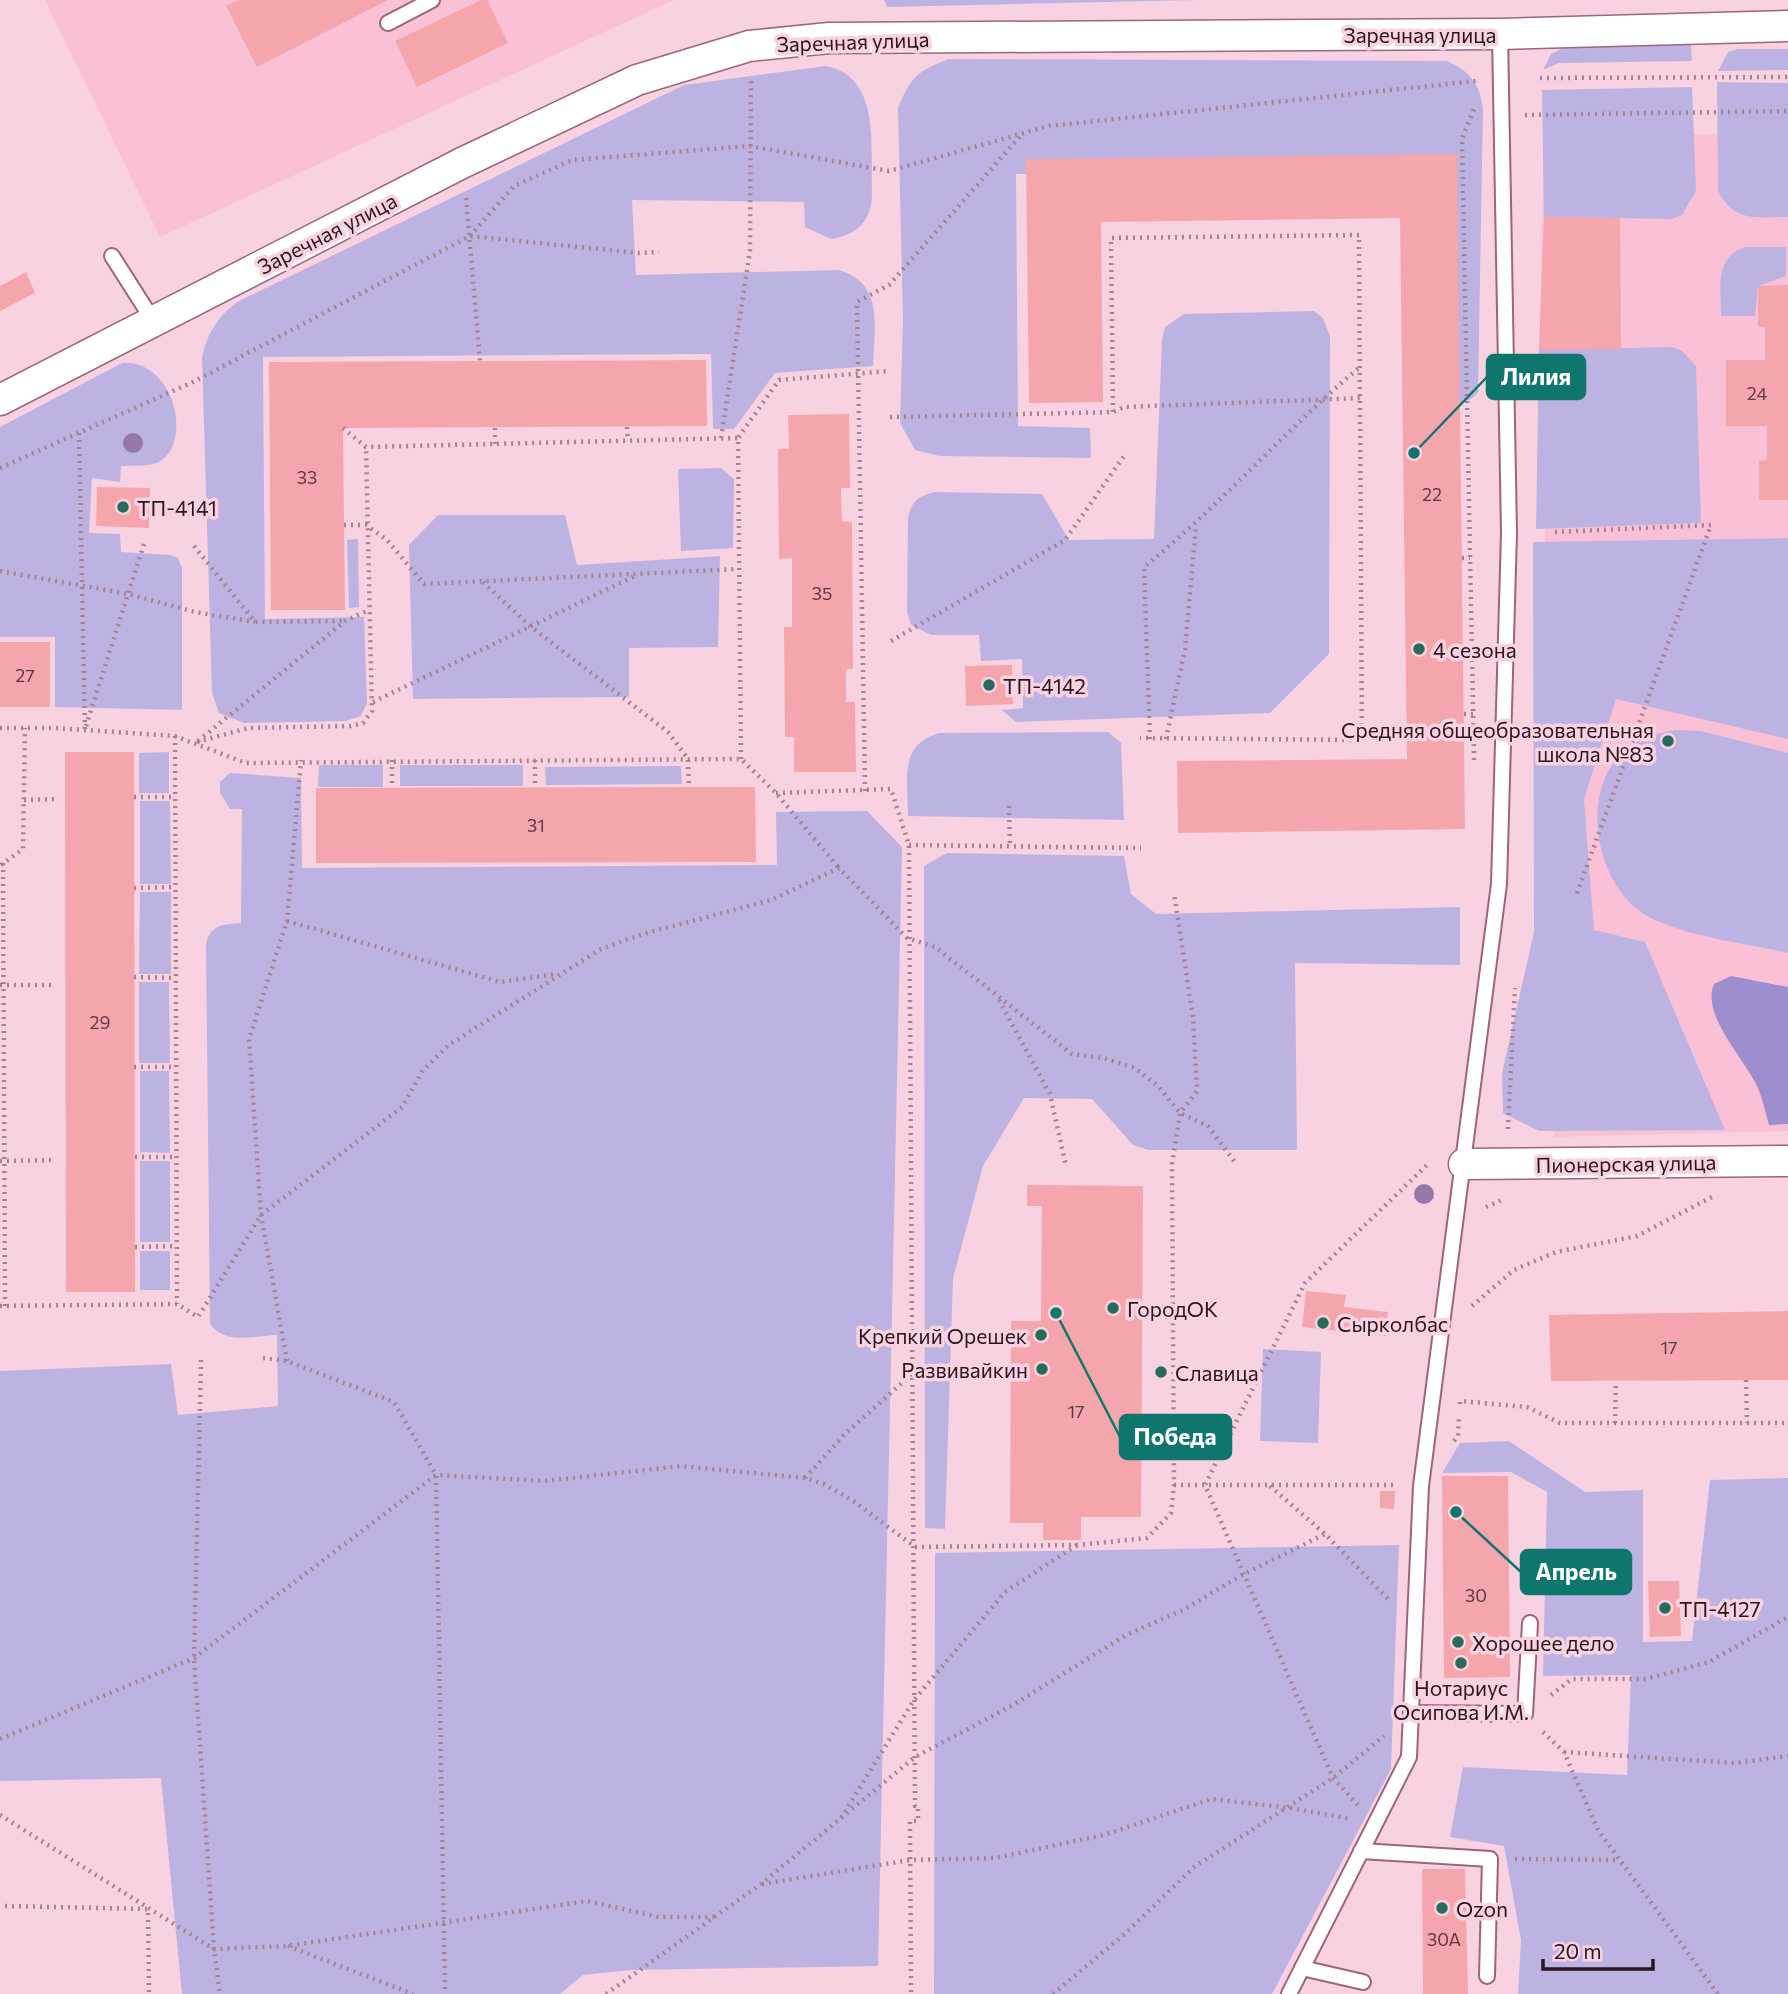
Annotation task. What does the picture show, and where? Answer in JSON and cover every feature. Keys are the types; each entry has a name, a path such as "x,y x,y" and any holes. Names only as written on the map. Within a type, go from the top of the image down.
{"street":[{"name":"Заречная улица","path":"0,400 462,163 637,80 749,46 829,38 1500,34 1788,26"},
{"name":"Пионерская улица","path":"1464,1164 1788,1161"}],"lane":[{"path":"388,23 432,0"},
{"path":"1289,1994 1409,1757 1421,1486 1499,884 1509,533 1503,78 1500,34"},
{"path":"112,256 154,322"},
{"path":"1412,1713 1525,1714 1530,1623"},
{"path":"1361,1851 1490,1859 1487,1976"},
{"path":"1302,1968 1363,1982"}],"path":[{"path":"721,438 750,251 751,67"},
{"path":"1539,78 1788,77"},
{"path":"0,468 192,382 470,236 514,186 572,160 750,146 889,171 1062,124 1503,78"},
{"path":"1503,116 1788,111"},
{"path":"865,791 858,302 889,285 1023,133"},
{"path":"1462,138 1474,769"},
{"path":"462,163 480,361"},
{"path":"1113,412 1111,238 1359,235 1362,740 1140,738"},
{"path":"470,236 639,253 659,252"},
{"path":"1150,739 1144,567 1196,525 1322,399 1361,366"},
{"path":"741,759 738,438 779,380 889,371"},
{"path":"890,417 1113,412 1124,407 1362,398"},
{"path":"627,427 628,440"},
{"path":"343,428 366,447 738,438"},
{"path":"495,428 495,444"},
{"path":"79,433 85,730"},
{"path":"197,743 248,728 351,726 368,717 373,702 366,525 366,447"},
{"path":"891,641 1065,540 1124,456"},
{"path":"849,460 859,460"},
{"path":"344,525 366,525 387,540 424,584 738,569"},
{"path":"1166,739 1185,649 1196,525"},
{"path":"1555,532 1711,525 1576,896"},
{"path":"85,730 144,544"},
{"path":"194,546 255,622"},
{"path":"852,549 860,549"},
{"path":"1462,558 1470,558"},
{"path":"0,571 128,594 195,612 255,622 345,621"},
{"path":"373,702 639,573"},
{"path":"482,581 530,626 668,732 688,759 689,788"},
{"path":"197,743 345,621 369,610"},
{"path":"853,639 862,638"},
{"path":"1464,714 1473,714"},
{"path":"0,728 175,736 246,763 301,760 741,759 776,793 839,868 907,938 935,947 1072,1054 1103,1058 1135,1068 1157,1086 1180,1113 1208,1126 1237,1166"},
{"path":"25,728 23,849 1,864 2,1306 177,1304 198,1317 261,1215 402,1107 423,1070 450,1044 601,948 771,900 839,868"},
{"path":"855,728 864,728"},
{"path":"175,736 177,1304"},
{"path":"287,1362 261,1215 249,1039 287,921 301,760"},
{"path":"392,760 392,788"},
{"path":"535,760 535,788"},
{"path":"776,793 891,789 909,845 907,938 915,1547 914,1700 918,1821 910,1821 911,1994"},
{"path":"134,797 174,797"},
{"path":"24,800 59,799"},
{"path":"1009,806 1010,847"},
{"path":"909,845 1141,848"},
{"path":"134,888 175,887"},
{"path":"0,1739 194,1658 436,1475 545,1481 681,1466 804,1478 824,1484 855,1502 915,1547 1078,1545 1147,1538 1171,1513 1174,1485 1172,1164 1180,1113 1197,1091 1193,1018 1174,893"},
{"path":"287,921 500,982 561,973"},
{"path":"134,977 176,978"},
{"path":"1500,1200 1506,1165 1515,983"},
{"path":"2,985 53,985"},
{"path":"997,996 1051,1094 1066,1166"},
{"path":"134,1067 176,1066"},
{"path":"135,1157 176,1157"},
{"path":"2,1161 56,1160"},
{"path":"1205,1485 1305,1283 1427,1164"},
{"path":"1472,1306 1514,1270 1556,1252 1637,1236 1712,1196"},
{"path":"135,1247 176,1247"},
{"path":"263,1358 287,1362 394,1402 436,1475 446,1922 445,1994"},
{"path":"201,1360 194,1658 214,1949 220,1994"},
{"path":"804,1478 845,1434 913,1374"},
{"path":"1746,1380 1747,1423"},
{"path":"1615,1423 1616,1381"},
{"path":"1460,1401 1527,1407 1560,1423 1788,1423"},
{"path":"1174,1485 1421,1486"},
{"path":"1205,1485 1333,1778 1376,1823"},
{"path":"1270,1485 1325,1534 1415,1628"},
{"path":"606,1994 761,1884 915,1757 1013,1705 1126,1635 1183,1610 1244,1574 1325,1534"},
{"path":"838,1822 914,1700 1004,1592 1078,1545"},
{"path":"1718,1994 1598,1830 1564,1752 1525,1714 1572,1679 1646,1679 1709,1662 1788,1618"},
{"path":"1053,1994 1126,1933 1194,1867 1333,1778 1412,1713"},
{"path":"1564,1752 1735,1763 1788,1756"},
{"path":"761,1884 910,1860 995,1858 1104,1835 1211,1799 1290,1808 1376,1823"},
{"path":"0,1815 214,1949 287,1946 587,1901 659,1917 716,1917"},
{"path":"1490,1859 1619,1860"},
{"path":"5,1906 148,1909 149,1994"},
{"path":"287,1946 413,1994"}],"shaded area":[{"path":"45,0 674,0 160,237"},
{"path":"884,0 1197,0 887,7"},
{"path":"1691,45 1692,61 1559,63 1543,70 1551,54 1568,46"},
{"path":"1738,49 1788,49 1788,70 1718,71 1728,52"},
{"path":"949,59 1447,61 1462,69 1476,85 1483,109 1478,392 1471,399 1459,404 1456,170 1016,174 1018,426 1090,428 1091,458 940,456 915,450 900,423 903,320 898,108 917,76"},
{"path":"826,66 844,73 857,84 865,99 869,117 872,193 869,211 861,225 848,234 831,239 805,227 804,202 632,200 636,275 839,270 854,277 864,286 870,297 875,323 873,366 775,373 734,429 713,429 711,354 263,357 265,619 364,617 367,703 361,716 346,721 244,723 219,713 212,693 202,357 210,333 224,314 237,302 684,85"},
{"path":"1717,82 1788,83 1788,217 1747,216 1732,209 1718,191"},
{"path":"1692,87 1696,191 1682,215 1672,219 1544,217 1542,90"},
{"name":"Средняя общеобразовательная школа №83","path":"1544,134 1788,134 1788,1131 1554,1137 1542,351 1539,350"},
{"path":"1745,247 1786,247 1786,276 1758,286 1755,316 1721,316 1720,284 1724,266 1728,258"},
{"path":"1314,311 1323,318 1330,336 1329,654 1270,713 1016,722 1002,710 1023,708 1022,659 981,661 979,635 931,635 911,625 907,612 908,517 917,500 935,492 1042,494 1069,540 1154,539 1162,340 1165,327 1184,314"},
{"path":"1673,347 1682,351 1696,366 1701,523 1536,529 1539,350"},
{"path":"122,363 139,365 154,373 165,386 176,417 176,434 172,448 159,462 121,466 120,482 92,478 89,533 120,534 121,552 170,555 178,558 182,568 182,710 55,707 55,637 0,637 0,427"},
{"path":"721,468 734,479 733,548 681,551 678,469"},
{"path":"438,515 565,515 577,565 720,556 718,647 629,648 629,697 413,699 409,545"},
{"path":"1788,538 1788,739 1616,699 1584,799 1594,930 1645,942 1725,1130 1539,1131 1503,1113 1502,1073 1534,932 1533,542"},
{"path":"358,539 359,607 349,608 347,540"},
{"path":"1675,730 1701,731 1788,753 1788,953 1698,935 1664,924 1630,903 1616,884 1605,862 1599,838 1601,788 1611,767 1626,749 1649,736"},
{"path":"1108,732 1121,743 1124,820 908,816 907,778 911,755 917,746 939,733"},
{"path":"169,752 169,793 139,793 139,753"},
{"path":"319,765 383,765 383,787 318,787"},
{"path":"400,765 523,765 523,786 400,786"},
{"path":"681,766 682,784 546,785 545,767"},
{"path":"230,773 301,778 302,868 777,865 776,812 867,811 902,847 878,1966 631,1970 583,1975 560,1994 182,1994 161,1778 0,1781 0,1371 171,1364 178,1415 278,1406 277,1335 232,1337 216,1331 210,1324 206,943 215,928 241,923 242,809 230,809 220,793 220,782"},
{"path":"140,801 170,801 171,884 140,884"},
{"path":"947,853 1124,856 1131,894 1156,914 1460,907 1460,965 1295,963 1297,1150 1148,1150 1133,1145 1092,1099 1024,1098 983,1166 953,1278 945,1529 925,1528 924,866"},
{"path":"140,892 171,892 171,974 139,974"},
{"path":"1731,976 1788,987 1788,1124 1769,1125 1755,1082 1718,1021 1711,996 1714,984"},
{"path":"139,982 169,982 170,1063 139,1063"},
{"path":"140,1071 169,1071 170,1153 140,1152"},
{"path":"140,1161 170,1161 170,1242 140,1242"},
{"path":"140,1251 170,1251 170,1290 140,1290"},
{"path":"1263,1349 1321,1352 1318,1443 1260,1441"},
{"path":"1509,1441 1585,1492 1643,1490 1643,1642 1692,1641 1710,1480 1788,1478 1788,1994 1518,1994 1521,1940 1504,1846 1450,1837 1463,1767 1627,1775 1631,1675 1543,1676 1547,1492 1511,1472 1442,1473 1460,1443"},
{"path":"1399,1545 1391,1769 1272,1994 934,1994 935,1553"}],"building":[{"path":"238,0 388,0 257,67 226,6"},
{"path":"481,0 487,0 508,43 417,87 395,41"},
{"path":"1457,154 1465,829 1178,833 1177,761 1407,759 1400,218 1101,222 1103,402 1029,403 1026,159"},
{"path":"1544,217 1620,218 1621,349 1539,350"},
{"path":"26,272 35,293 0,311 0,286"},
{"path":"1788,285 1788,500 1759,500 1759,461 1767,460 1767,426 1726,426 1726,360 1765,360 1765,327 1758,327 1758,286"},
{"path":"706,360 707,426 343,428 345,610 271,610 269,362"},
{"path":"849,414 850,488 841,488 842,521 852,522 853,669 846,669 846,702 855,702 856,772 794,772 794,737 785,737 784,627 792,627 792,558 779,559 778,449 789,449 788,415"},
{"name":"ТП-4141","path":"97,487 150,488 149,528 96,526"},
{"path":"0,642 50,642 50,707 0,707"},
{"name":"ТП-4142","path":"1012,665 1013,704 966,706 965,666"},
{"path":"65,752 134,752 135,1292 66,1292"},
{"path":"755,787 756,862 316,863 316,788"},
{"path":"1027,1185 1143,1186 1141,1517 1081,1517 1081,1540 1043,1540 1043,1523 1010,1523 1011,1321 1041,1321 1042,1206 1027,1206"},
{"path":"1306,1291 1346,1295 1344,1307 1388,1312 1386,1336 1302,1327"},
{"path":"1788,1311 1788,1380 1551,1381 1549,1315"},
{"path":"1442,1476 1508,1476 1510,1677 1444,1678"},
{"path":"1380,1491 1395,1491 1394,1509 1380,1508"},
{"name":"ТП-4127","path":"1648,1581 1679,1581 1681,1636 1650,1637"},
{"path":"1422,1869 1465,1869 1468,1994 1423,1994"}],"place":[{"name":"Лилия","path":"1414,453"},
{"name":"ТП-4141","path":"123,507"},
{"name":"4 сезона","path":"1419,649"},
{"name":"ТП-4142","path":"989,685"},
{"name":"Средняя общеобразовательная школа №83","path":"1668,741"},
{"name":"ГородОК","path":"1113,1308"},
{"name":"Победа","path":"1056,1313"},
{"name":"Сырколбас","path":"1323,1323"},
{"name":"Крепкий Орешек","path":"1041,1335"},
{"name":"Развивайкин","path":"1042,1369"},
{"name":"Славица","path":"1161,1372"},
{"name":"Апрель","path":"1456,1512"},
{"name":"ТП-4127","path":"1665,1608"},
{"name":"Хорошее дело","path":"1458,1642"},
{"name":"Нотариус Осипова И.М.","path":"1461,1663"},
{"name":"Ozon","path":"1442,1908"}]}
